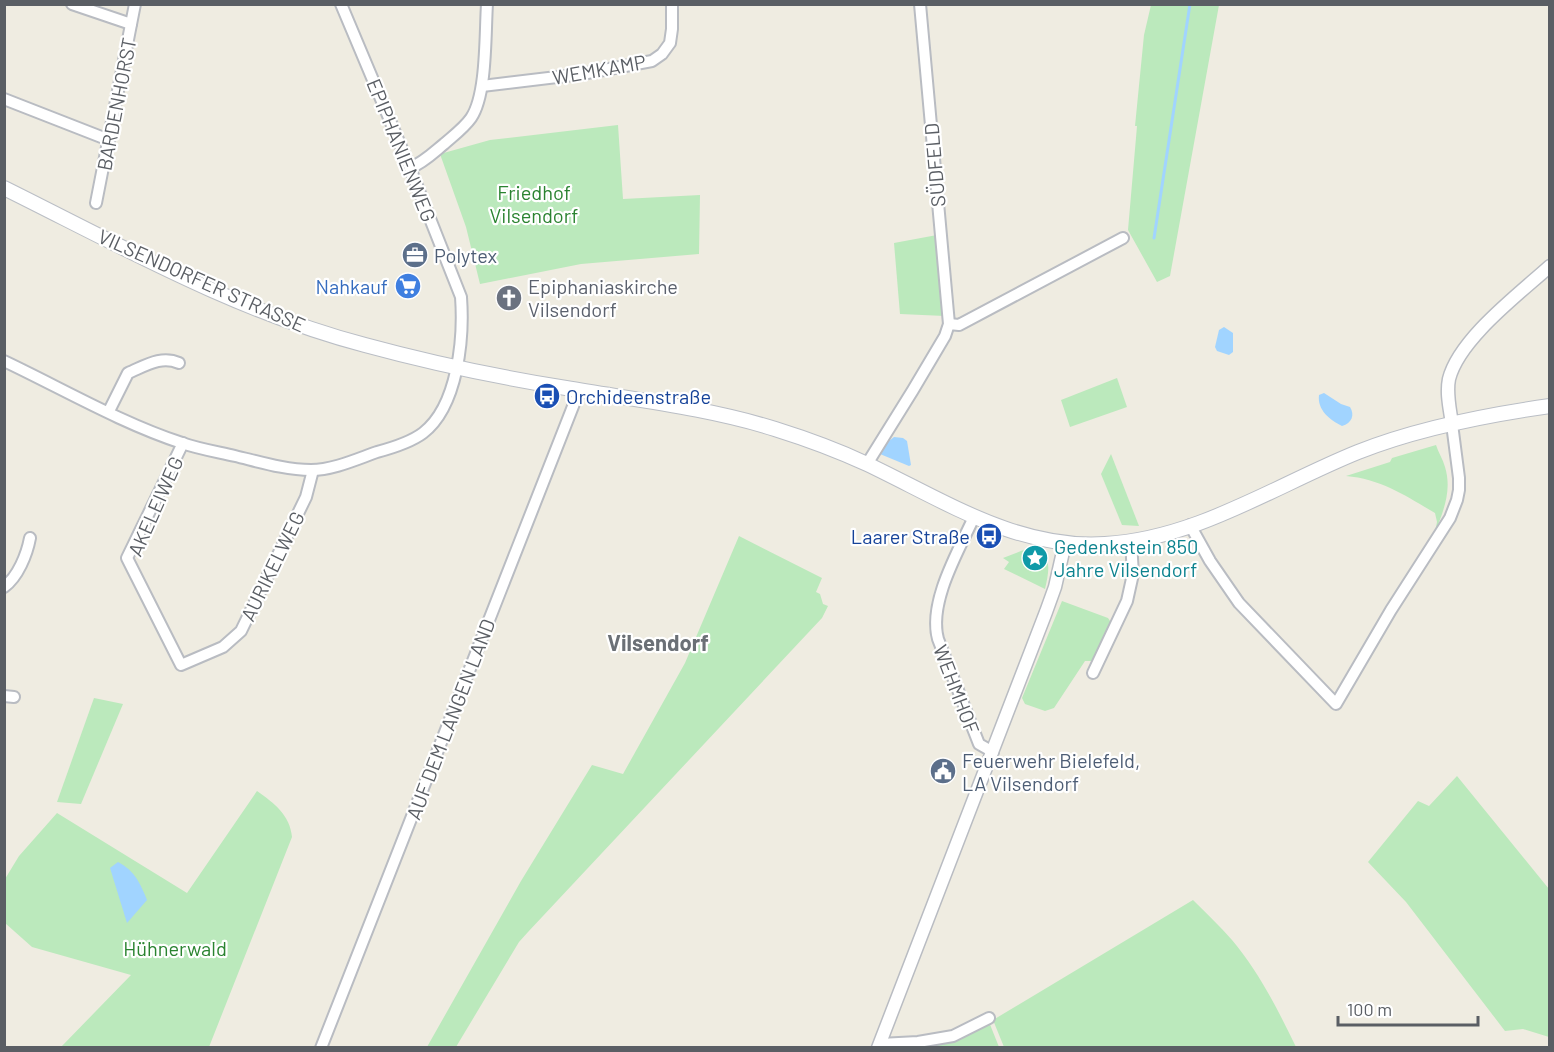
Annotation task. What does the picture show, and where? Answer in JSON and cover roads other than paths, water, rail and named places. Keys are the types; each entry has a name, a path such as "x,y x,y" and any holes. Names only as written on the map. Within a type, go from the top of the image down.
{"main road":[{"name":"VILSENDORFER STRASSE","path":"4,188 217,292 276,316 351,341 456,367 745,420 815,442 867,464 974,517 1012,531 1065,543 1090,545 1131,542 1157,537 1253,500 1356,453 1452,424 1550,406"}],"street":[{"path":"72,4 131,24"},
{"name":"BARDENHORST","path":"96,203 135,4"},
{"name":"EPIPHANIENWEG","path":"341,4 461,297 463,318 456,367"},
{"path":"410,168 419,164 439,148 471,118 478,104 482,86 487,4"},
{"name":"WEMKAMP","path":"482,86 582,74 652,62 670,43 672,4"},
{"name":"SÜDFELD","path":"920,4 949,324"},
{"path":"4,99 110,140"},
{"path":"867,464 945,336 949,324 959,326 1123,238"},
{"path":"1190,525 1210,561 1239,603 1336,704 1449,518 1457,500 1460,490 1448,391 1449,379 1457,358 1492,320 1550,266"},
{"path":"109,411 128,373 160,360 179,363"},
{"path":"4,361 143,428 183,443 264,463 314,470 384,450 421,435 433,425 447,401 456,367"},
{"name":"AUF DEM LANGEN LAND","path":"321,1047 579,390"},
{"name":"AKELEIWEG","path":"181,665 127,558 183,443"},
{"name":"AURIKELWEG","path":"181,665 223,646 241,631 306,496 314,470"},
{"name":"WEHMHOF","path":"974,517 942,591 936,626 938,639 979,744 993,752"},
{"path":"4,587 14,577 28,549 30,538"},
{"path":"1093,673 1127,601 1133,574 1131,542"},
{"path":"989,1018 952,1036 879,1046 1051,598 1065,543"}],"water":[{"path":"1224,327 1233,333 1233,352 1229,355 1217,351 1215,347 1219,330"},
{"path":"1324,393 1350,407 1352,416 1348,423 1342,426 1325,414 1319,400 1319,395"},
{"path":"894,437 907,441 911,465 880,454 884,445"},
{"path":"118,862 129,869 136,878 147,900 127,923 110,868"}],"waterway":[{"path":"1154,238 1190,4"}],"place":[{"name":"Polytex","path":"415,255"},
{"name":"Nahkauf","path":"408,286"},
{"name":"Epiphaniaskirche Vilsendorf","path":"509,298"},
{"name":"Orchideenstraße","path":"547,396"},
{"name":"Laarer Straße","path":"989,536"},
{"name":"Gedenkstein 850 Jahre Vilsendorf","path":"1035,558"},
{"name":"Feuerwehr Bielefeld, LA Vilsendorf","path":"943,771"}],"district":[{"name":"Vilsendorf","path":"658,642"}],"park label":[{"name":"Friedhof Vilsendorf","path":"534,204"},
{"name":"Hühnerwald","path":"175,948"}]}
